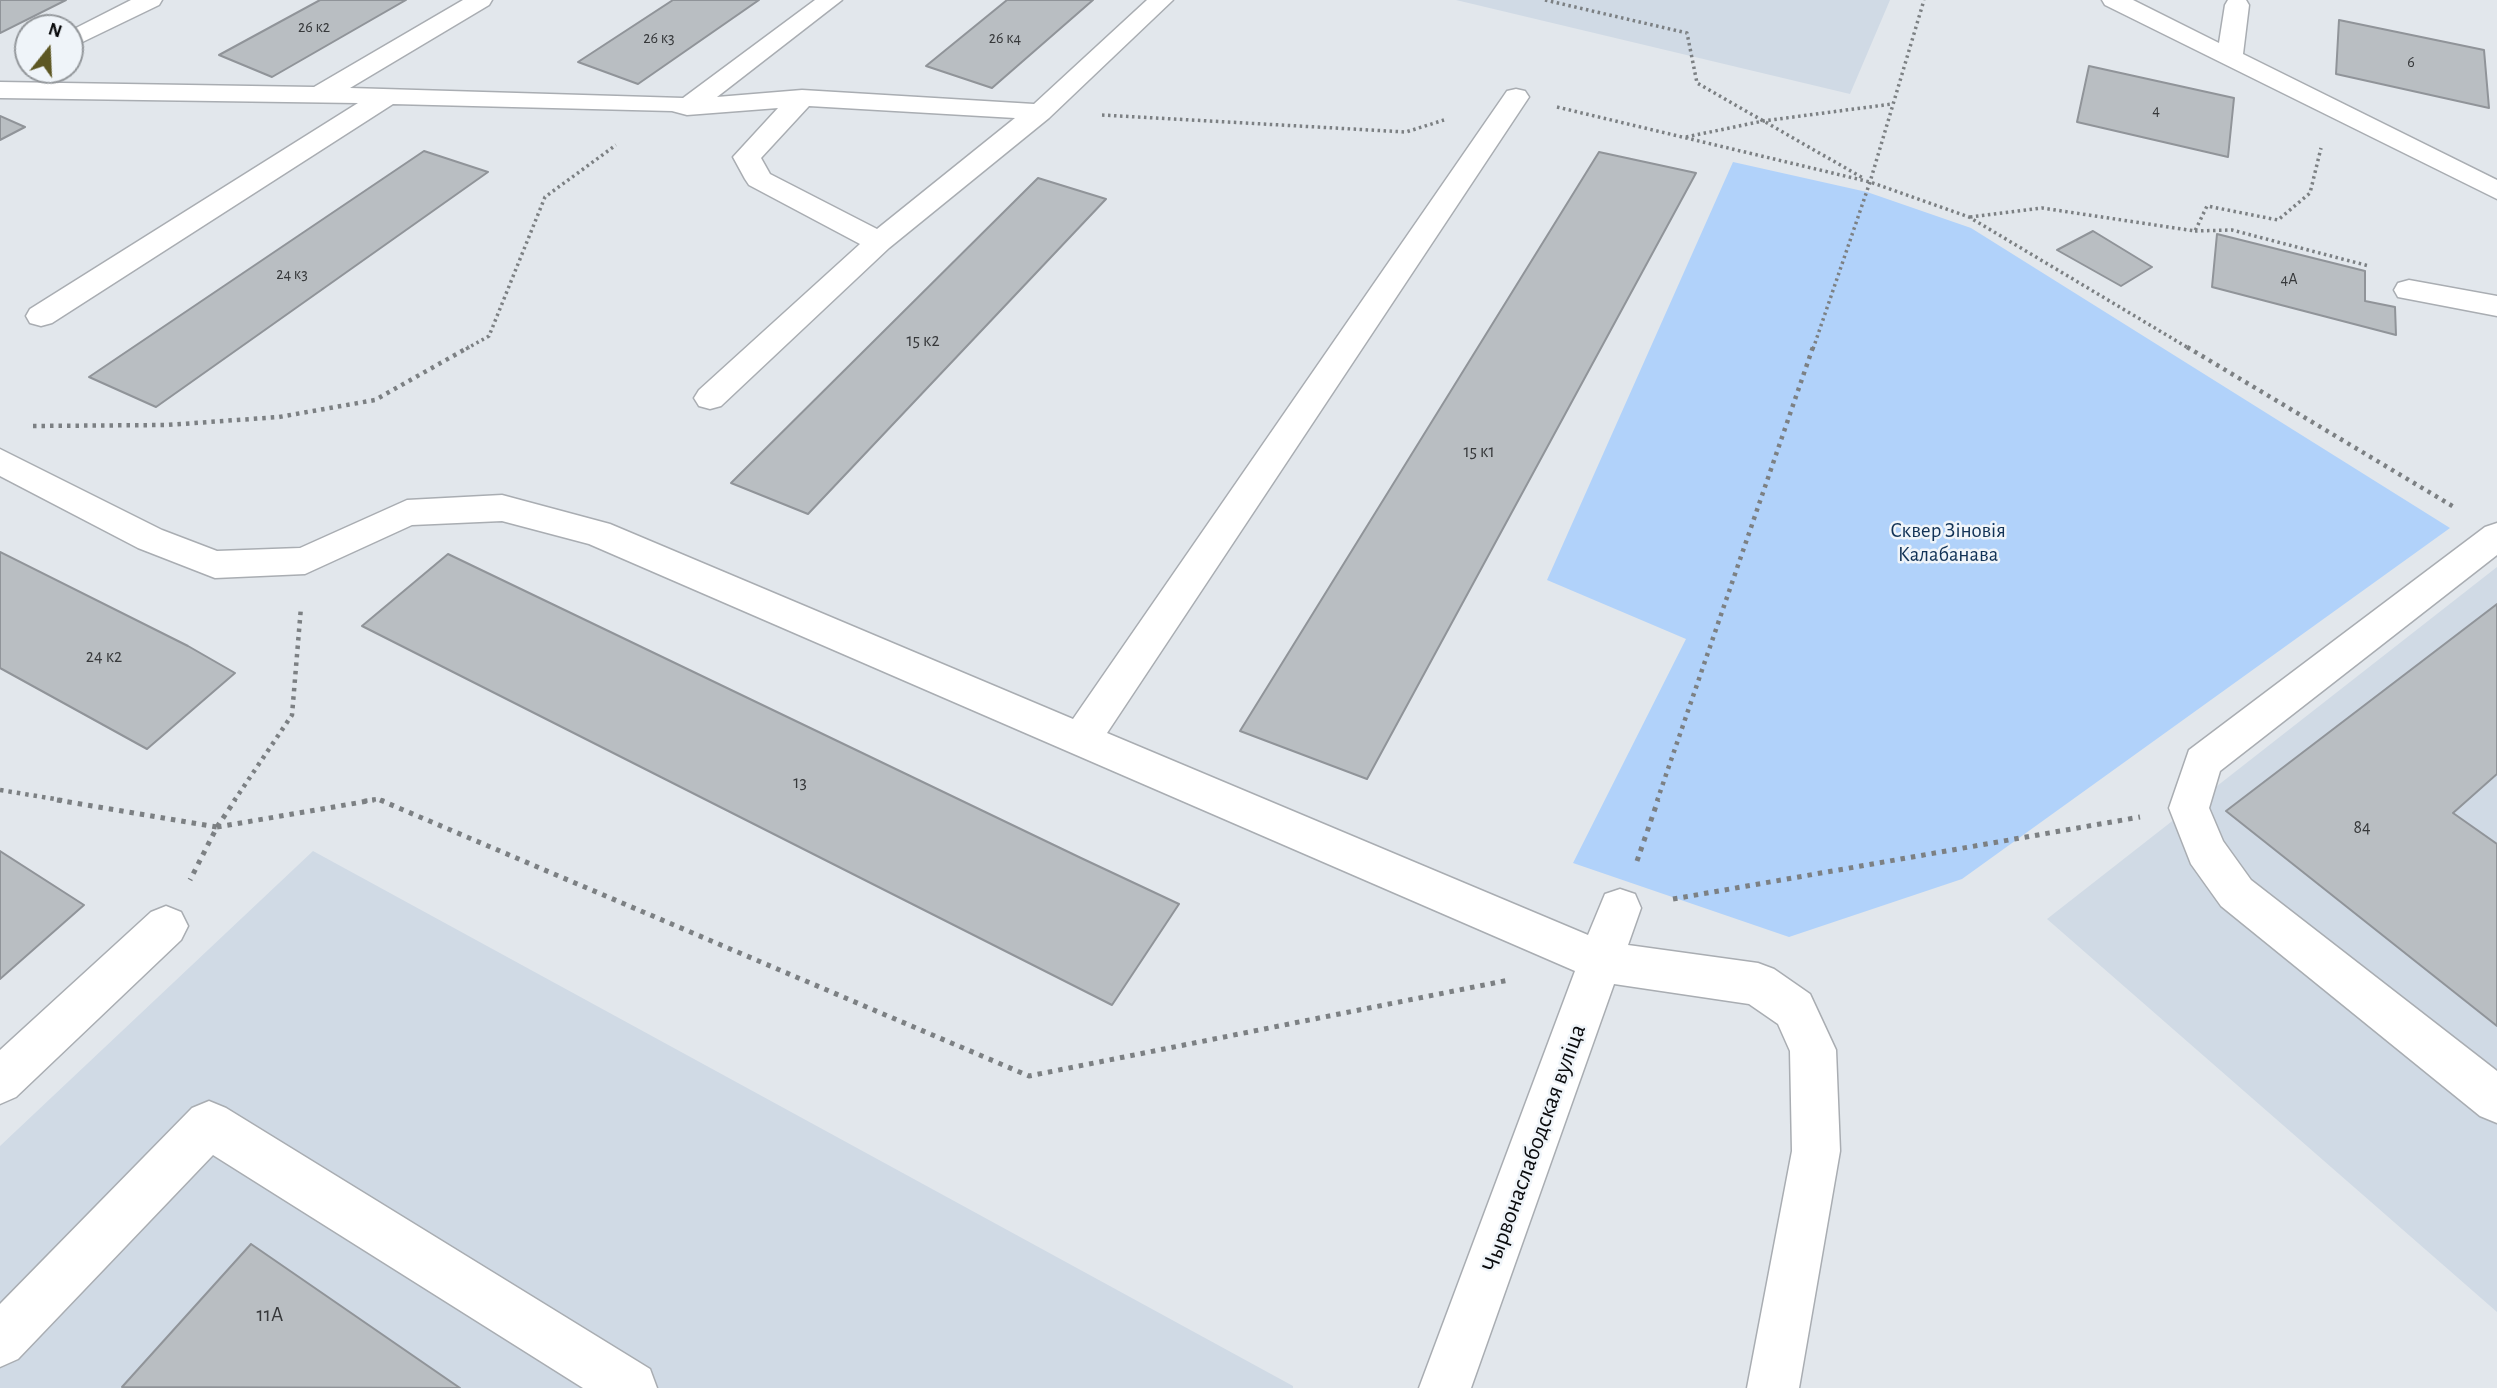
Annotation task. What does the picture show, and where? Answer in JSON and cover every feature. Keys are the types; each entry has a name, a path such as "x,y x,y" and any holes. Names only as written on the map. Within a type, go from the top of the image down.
{"street":[{"path":"84,34 150,0"},
{"path":"318,96 480,0"},
{"path":"680,105 830,0"},
{"path":"710,398 879,242 1040,112 1161,0"},
{"path":"2115,0 2230,55 2497,191"},
{"path":"2230,55 2237,5"},
{"path":"0,90 388,96 680,105 802,98 1040,112"},
{"path":"41,316 388,96"},
{"path":"1082,738 1516,97"},
{"path":"802,98 747,157 759,179 879,242"},
{"path":"2409,290 2497,306"},
{"path":"0,461 150,540 215,565 305,561 407,513 502,508 598,533 1602,962 1758,984 1794,1009 1813,1050 1816,1151 1773,1388"},
{"path":"2497,536 2203,762 2189,808 2206,851 2236,893 2497,1100"},
{"name":"Чырвонаслабодская вуліца","path":"1445,1388 1620,908"},
{"path":"0,1082 166,926"},
{"path":"0,1341 209,1125 631,1388"}],"path":[{"path":"1545,0 1687,33 1697,83 1870,182"},
{"path":"1924,0 1870,182 1620,908 2189,808"},
{"path":"1040,112 1406,132 1516,97 1870,182 1969,217 2461,511"},
{"path":"1683,138 1763,121 1892,104"},
{"path":"20,426 179,424 279,416 375,400 489,336 545,197 680,105"},
{"path":"2196,231 2207,206 2278,220 2310,193 2332,106"},
{"path":"1969,217 2042,208 2196,231 2232,230 2397,273 2409,290"},
{"path":"166,926 217,827 292,715 305,561"},
{"path":"0,790 217,827 378,799 1029,1076 1602,962"}],"shaded area":[{"path":"1456,0 1890,0 1850,94"},
{"path":"2497,567 2497,1312 2047,919"},
{"path":"313,851 1293,1388 0,1388 0,1146"}],"green space":[{"name":"Сквер Зіновія Калабанава","path":"1733,162 1867,192 1971,228 2450,528 1962,879 1789,937 1573,863 1686,639 1547,580"}],"building":[{"path":"0,0 66,0 38,14 14,14 14,26 0,33"},
{"path":"320,0 406,0 272,77 219,55"},
{"path":"673,0 759,0 638,84 578,62"},
{"path":"1007,0 1093,0 992,88 926,66"},
{"path":"2339,20 2484,50 2489,108 2336,74"},
{"path":"2089,66 2234,98 2228,157 2077,122"},
{"path":"0,116 25,127 0,140"},
{"path":"424,151 488,172 156,407 89,377"},
{"path":"1599,152 1696,173 1367,779 1240,731"},
{"path":"1038,178 1106,199 808,514 731,483"},
{"path":"2093,231 2152,267 2121,286 2057,250"},
{"path":"2217,234 2365,271 2365,301 2395,307 2396,335 2212,287"},
{"path":"0,552 188,646 235,673 147,749 0,668"},
{"path":"448,554 1179,904 1112,1005 362,626"},
{"path":"2497,604 2497,774 2453,813 2497,844 2497,1026 2226,811"},
{"path":"0,851 84,905 0,979"},
{"path":"251,1244 460,1388 122,1387"}]}
